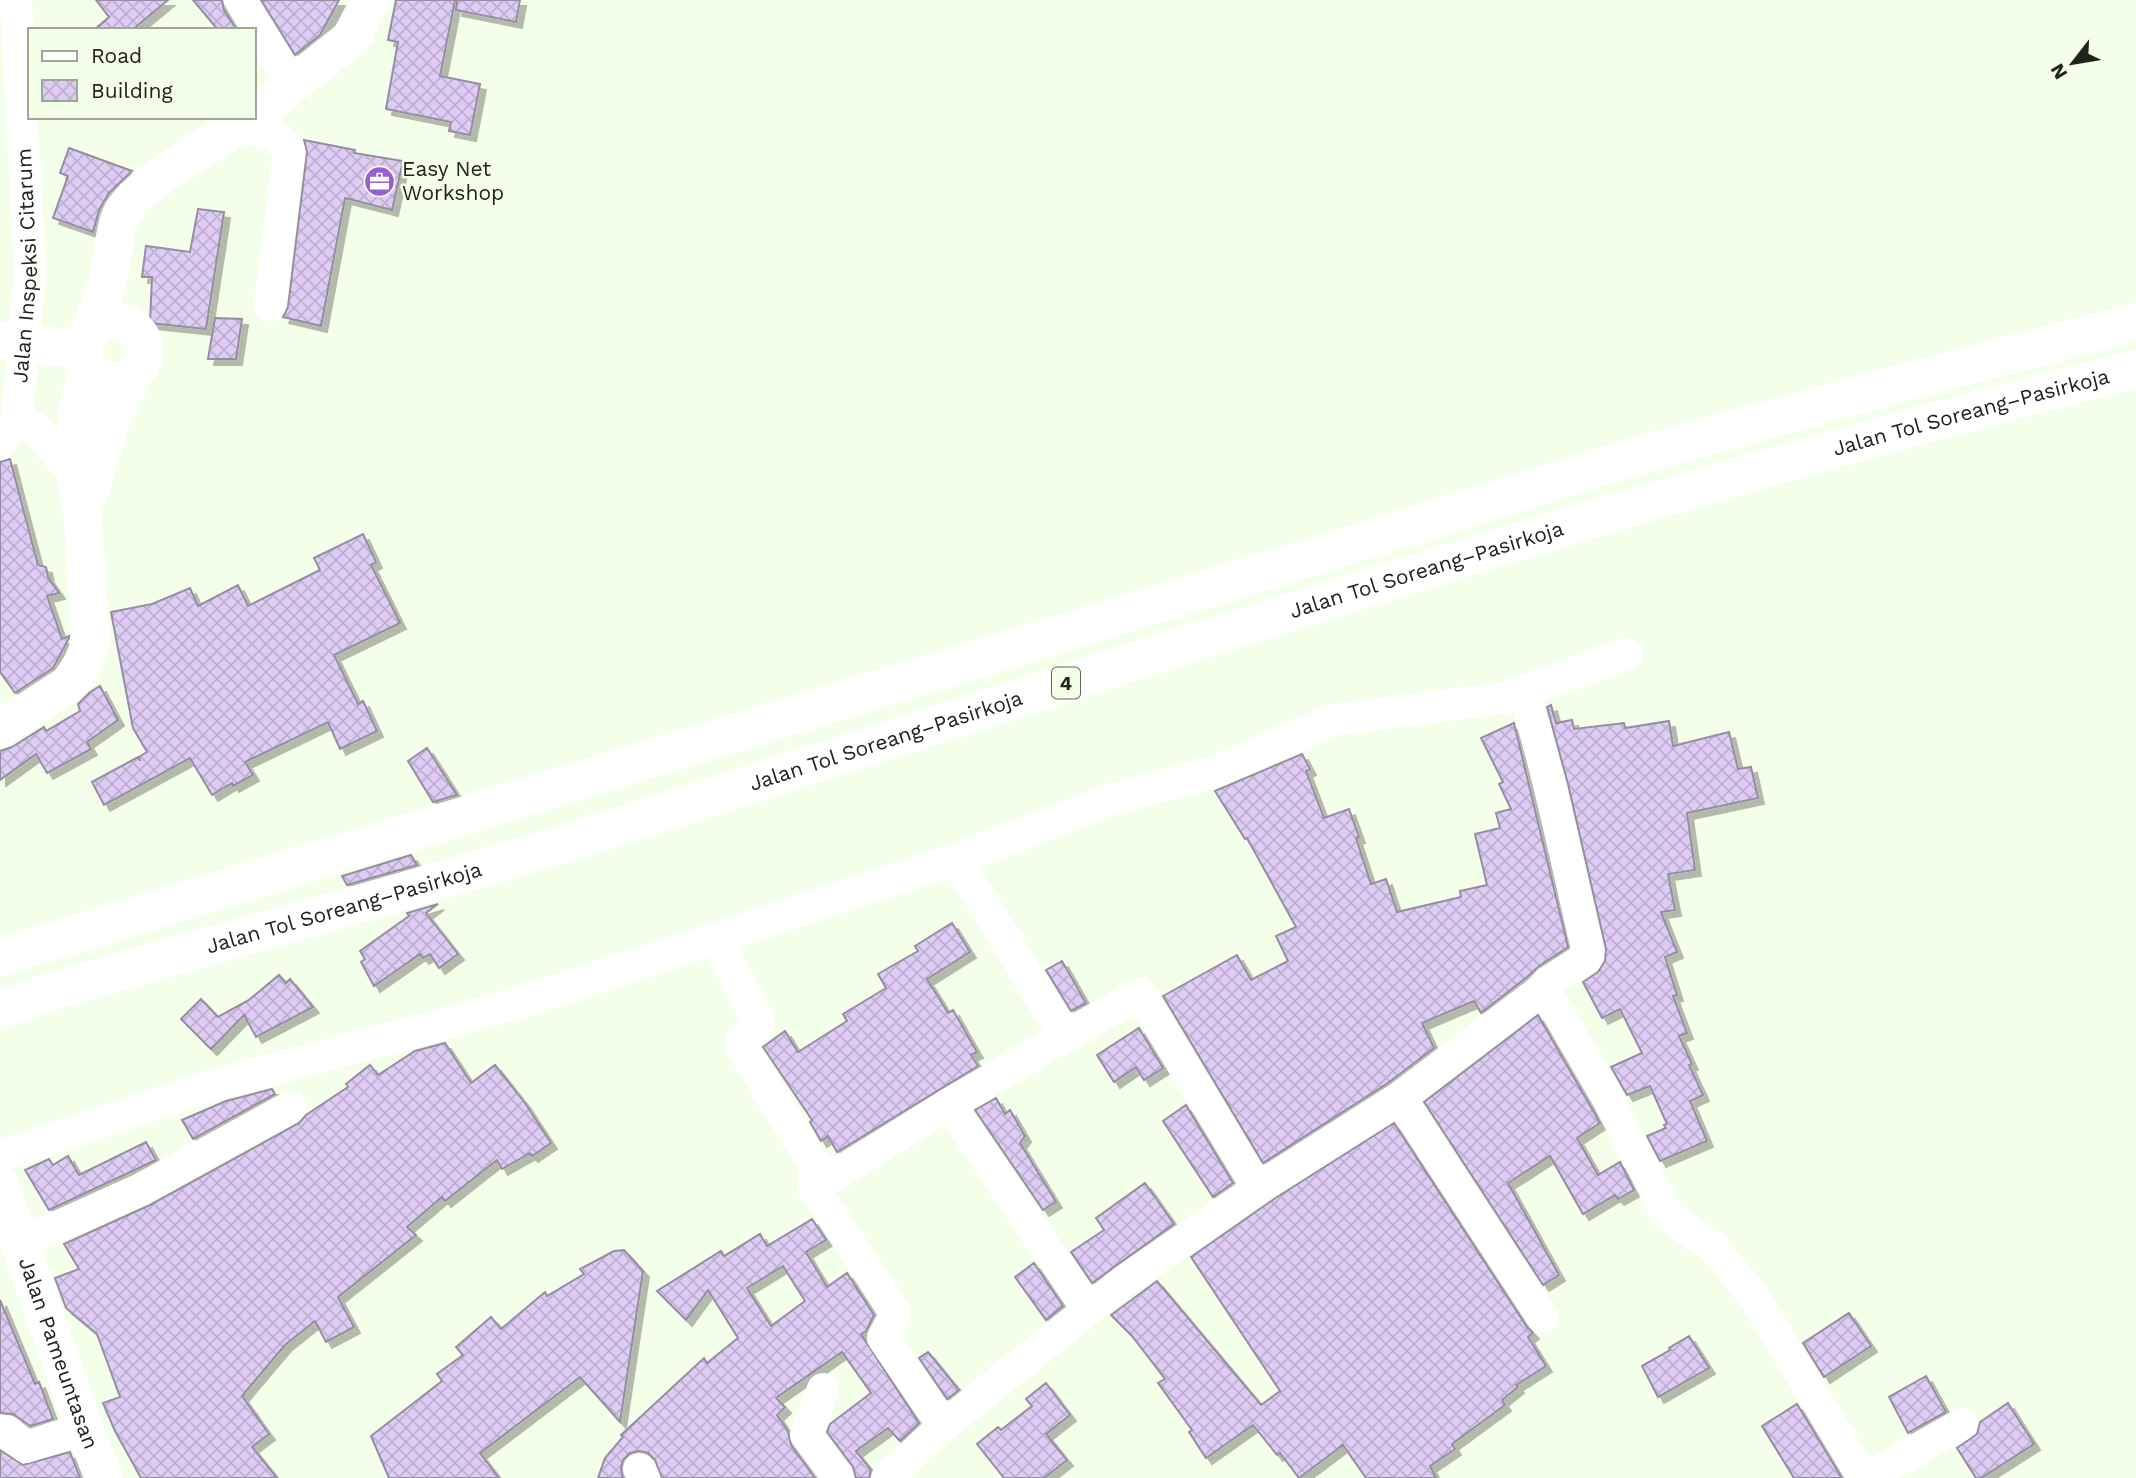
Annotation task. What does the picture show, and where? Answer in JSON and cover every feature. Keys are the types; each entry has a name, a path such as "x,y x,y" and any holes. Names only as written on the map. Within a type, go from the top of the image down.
{"main road":[{"path":"256,113 355,35 370,0"},
{"path":"0,729 69,684 82,664 91,642 83,519 84,471 77,414 75,350 109,278 120,216 127,205 151,184 248,119"},
{"path":"84,471 143,356 139,336 109,278"},
{"path":"75,350 94,328 103,323 113,321 132,327"},
{"name":"4","path":"0,957 1633,457 1914,379 2136,322"},
{"path":"0,340 75,350 94,374 104,379 114,381 133,374"},
{"name":"Jalan Tol Soreang–Pasirkoja","path":"0,1010 69,986 584,837 1337,597 1669,495 1970,410 2136,369"},
{"name":"Jalan Pameuntasan","path":"0,1186 104,1478"}],"street":[{"name":"Jalan Inspeksi Citarum","path":"0,444 17,418 30,272 16,0"},
{"path":"240,0 292,86"},
{"path":"248,119 277,136 289,150 270,305"},
{"path":"17,418 35,426 62,461 84,471"},
{"path":"0,1156 210,1086 531,999 956,859 1113,799 1217,771 1332,720 1504,698 1627,654"},
{"path":"887,1478 943,1426 1124,1281 1258,1189 1399,1098 1540,991 1548,982 1587,957 1551,790 1523,691"},
{"path":"956,859 1009,941 1065,1036"},
{"path":"716,938 759,1022 757,1028 741,1040 742,1048 815,1166 814,1188 894,1311 894,1317 883,1338 943,1426"},
{"path":"1540,991 1547,995 1609,1101 1668,1216 1715,1249 1753,1295 1865,1478 1962,1424"},
{"path":"814,1188 950,1104 1140,994 1258,1189"},
{"path":"1399,1098 1542,1317"},
{"path":"950,1104 1088,1310"},
{"path":"21,1242 141,1189 290,1107"},
{"path":"823,1389 806,1435 838,1478"},
{"path":"0,1432 7,1432 26,1447 84,1428"}],"building":[{"path":"96,0 168,0 134,28 96,28 109,17"},
{"path":"193,0 222,0 224,10 236,28 216,28"},
{"path":"261,0 339,0 320,35 295,55"},
{"path":"396,0 455,0 440,76 480,84 470,135 449,131 451,122 386,109 398,42 388,40"},
{"path":"457,0 520,0 516,22 456,10"},
{"path":"304,140 355,150 354,153 403,161 392,210 345,198 321,326 283,317 288,307 307,152"},
{"path":"69,148 132,171 109,193 99,210 93,232 53,218 68,176 60,173"},
{"path":"198,209 224,212 206,329 150,323 152,277 142,277 146,246 190,252"},
{"path":"215,318 242,319 236,359 208,359"},
{"path":"10,459 38,565 46,567 48,577 59,593 47,596 62,639 69,636 53,668 15,693 0,672 0,462"},
{"path":"363,534 376,562 371,565 400,623 334,655 358,704 363,701 377,731 340,749 328,722 245,762 253,775 212,795 190,758 104,805 92,782 138,757 140,761 139,757 147,752 133,728 111,612 152,604 190,588 198,606 238,585 248,606 320,570 314,558"},
{"path":"100,686 118,720 87,742 91,749 47,773 36,754 0,780 0,751 12,747 44,727 46,731 80,711 78,704"},
{"path":"1551,705 1556,723 1572,720 1574,729 1624,723 1625,728 1669,721 1673,746 1729,732 1738,769 1751,767 1758,798 1687,813 1695,870 1668,874 1675,910 1661,912 1677,952 1665,957 1677,995 1673,996 1687,1033 1679,1036 1703,1095 1690,1101 1707,1141 1660,1161 1647,1136 1666,1128 1664,1125 1667,1124 1650,1086 1627,1095 1611,1067 1642,1053 1620,1009 1602,1018 1583,982 1598,972 1605,961 1606,949 1568,784 1547,707"},
{"path":"1514,723 1568,947 1538,967 1481,1013 1474,1001 1422,1023 1434,1048 1388,1083 1263,1163 1163,996 1237,955 1251,980 1288,961 1276,936 1296,927 1247,838 1245,839 1215,791 1302,754 1310,769 1306,771 1324,818 1349,809 1371,884 1386,879 1397,912 1461,897 1460,891 1487,885 1475,834 1500,828 1496,813 1511,809 1499,784 1503,782 1481,738"},
{"path":"427,748 457,795 433,802 408,761"},
{"path":"411,855 417,865 347,885 342,876"},
{"path":"438,904 426,913 458,954 439,968 430,954 423,958 420,954 374,986 361,962 365,959 360,951 409,916 407,913"},
{"path":"952,923 970,952 927,979 948,1013 953,1010 977,1052 971,1055 978,1066 837,1152 828,1136 821,1141 810,1122 812,1120 763,1047 785,1031 798,1052 847,1021 843,1014 886,988 878,974 918,951 915,946"},
{"path":"1062,961 1086,1003 1071,1011 1046,970"},
{"path":"279,975 286,983 290,979 313,1007 256,1037 244,1015 211,1049 181,1019 201,999 218,1017 249,1000"},
{"path":"1538,1015 1600,1123 1577,1138 1598,1175 1620,1162 1634,1190 1618,1199 1615,1195 1583,1214 1550,1156 1508,1183 1559,1275 1543,1285 1424,1102"},
{"path":"1139,1028 1163,1068 1144,1080 1136,1067 1114,1082 1097,1055"},
{"path":"445,1043 471,1083 495,1065 525,1103 551,1143 532,1156 530,1153 502,1169 497,1160 445,1201 442,1197 407,1227 416,1235 338,1297 354,1327 326,1342 315,1321 285,1345 242,1396 269,1434 252,1447 277,1478 141,1478 103,1403 120,1397 97,1334 66,1308 55,1278 79,1269 64,1244 150,1205 299,1123 306,1115 348,1087 346,1084 370,1065 378,1075 415,1051"},
{"path":"272,1089 275,1094 193,1139 182,1120 226,1101"},
{"path":"996,1098 1005,1114 1010,1110 1025,1136 1020,1143 1056,1202 1043,1210 975,1110"},
{"path":"1186,1105 1233,1183 1213,1197 1163,1121"},
{"path":"1394,1123 1533,1333 1528,1337 1546,1366 1516,1385 1518,1387 1502,1400 1505,1405 1452,1444 1455,1449 1430,1466 1436,1478 1366,1478 1343,1445 1299,1478 1253,1425 1206,1458 1189,1432 1192,1430 1158,1383 1165,1379 1132,1336 1111,1315 1157,1281 1261,1405 1280,1391 1191,1257 1274,1199"},
{"path":"146,1142 156,1160 49,1210 25,1170 49,1159 53,1165 68,1156 79,1175"},
{"path":"1145,1183 1174,1224 1092,1283 1071,1252 1104,1230 1096,1218"},
{"path":"812,1219 826,1240 806,1252 827,1287 847,1273 874,1315 866,1331 861,1334 919,1423 900,1441 888,1428 856,1451 871,1470 869,1478 856,1478 853,1467 827,1432 830,1424 871,1393 842,1352 776,1398 785,1407 777,1415 788,1431 791,1445 815,1478 662,1478 655,1460 648,1453 639,1451 630,1453 623,1460 623,1478 598,1478 605,1458 623,1437 621,1435 704,1358 707,1363 738,1338 708,1290 686,1320 657,1291 721,1251 724,1256 760,1234 767,1246","holes":["783,1266 805,1301 771,1326 747,1288"]},
{"path":"624,1250 643,1271 620,1422 580,1377 480,1453 499,1478 389,1478 371,1436 442,1381 437,1374 463,1355 456,1347 491,1317 501,1329 545,1292 547,1296 584,1274 580,1269 614,1251"},
{"path":"1034,1263 1063,1306 1046,1320 1015,1277"},
{"path":"0,1300 35,1384 39,1382 53,1419 30,1426 13,1414 0,1413"},
{"path":"1849,1313 1871,1346 1824,1377 1803,1343"},
{"path":"1689,1336 1709,1368 1658,1397 1642,1366"},
{"path":"928,1352 959,1390 947,1399 919,1358"},
{"path":"1926,1376 1946,1412 1908,1433 1889,1397"},
{"path":"1046,1383 1070,1415 1046,1434 1067,1460 1044,1478 1004,1478 977,1444 998,1427 1001,1430 1032,1406 1026,1399"},
{"path":"2008,1403 2034,1444 1981,1478 1976,1478 1957,1448 1977,1434 1980,1422"},
{"path":"1797,1404 1842,1478 1794,1478 1762,1426"},
{"path":"0,1450 23,1465 70,1452 80,1478 0,1478"}],"place":[{"name":"Easy Net Workshop","path":"379,181"}]}
